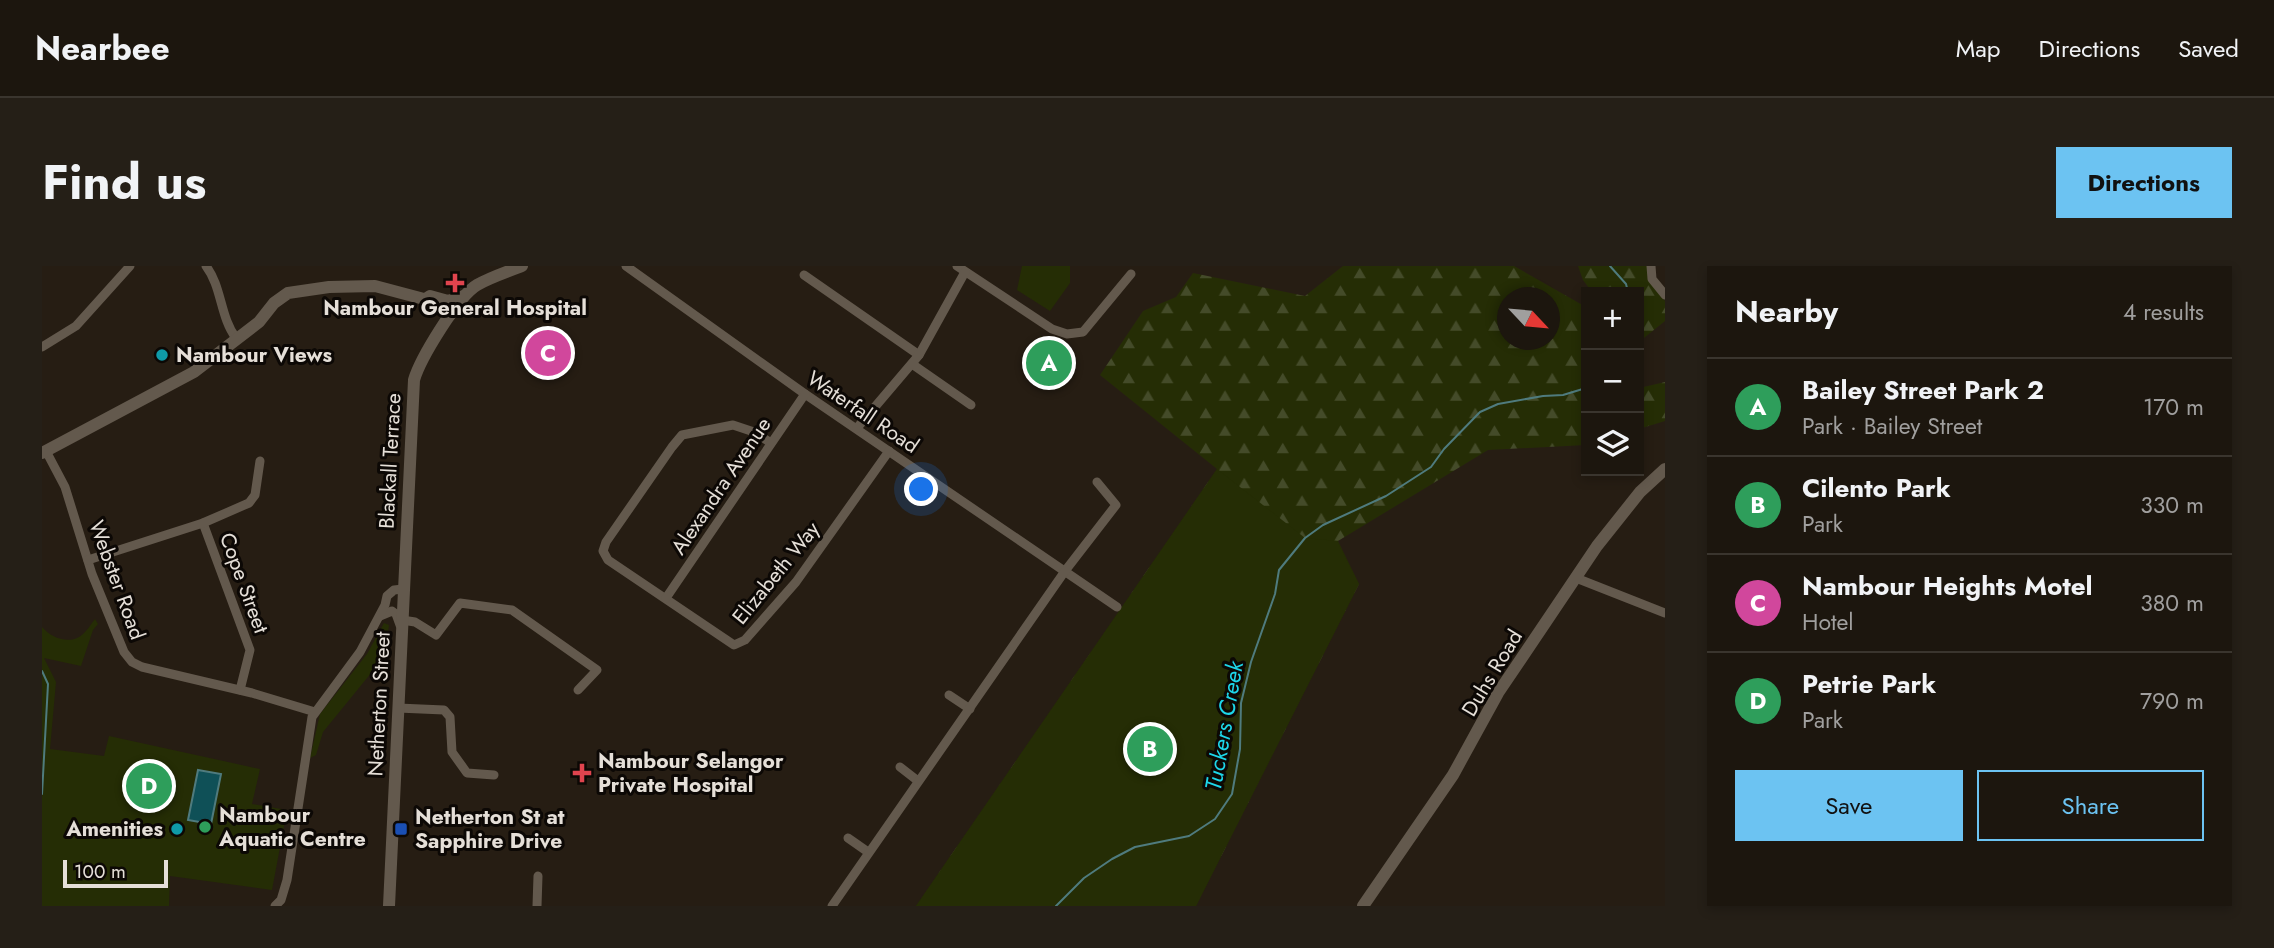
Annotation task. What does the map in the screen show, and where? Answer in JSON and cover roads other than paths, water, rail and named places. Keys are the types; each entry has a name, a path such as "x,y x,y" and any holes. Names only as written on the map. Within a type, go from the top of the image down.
{"street":[{"path":"42,346 76,326 130,266"},
{"path":"206,266 236,338"},
{"path":"424,299 430,296 448,301 464,296 475,286 522,266"},
{"name":"Waterfall Road","path":"626,266 805,394 1117,607"},
{"path":"957,266 1052,329 1067,334 1083,332 1130,274"},
{"path":"1651,266 1652,279 1664,294"},
{"path":"857,428 919,355 965,272"},
{"path":"804,275 919,355"},
{"path":"44,452 194,372 259,322 282,297 305,289 365,285 424,299 450,315"},
{"name":"Blackall Terrace","path":"403,592 414,380 422,359 464,296"},
{"path":"912,364 971,405"},
{"name":"Alexandra Avenue","path":"666,598 805,394"},
{"path":"666,598 608,560 603,551 606,542 682,435 733,425 754,432 771,443"},
{"name":"Elizabeth Way","path":"666,598 734,645 746,640 796,582 889,451"},
{"name":"Webster Road","path":"44,452 65,487 88,560 124,652 131,662 315,712"},
{"path":"203,523 249,503 255,495 260,461"},
{"name":"Duhs Road","path":"1363,906 1453,775 1498,694 1616,519 1665,469"},
{"path":"832,906 1065,571 1116,505 1097,482"},
{"name":"Cope Street","path":"88,560 203,523 250,650 240,690"},
{"path":"1576,578 1665,613"},
{"path":"275,906 281,900 287,880 310,722 356,657 385,605 403,592"},
{"name":"Netherton Street","path":"389,906 403,592"},
{"path":"379,616 387,611 394,612 402,625 415,622 436,635 460,603 512,610 597,670 578,690"},
{"path":"949,695 970,709"},
{"path":"398,708 443,710 450,718 452,752 467,773 494,775"},
{"path":"900,767 918,781"},
{"path":"848,838 868,852"},
{"path":"537,906 538,876"}],"water":[{"path":"198,770 221,774 211,824 188,820"}],"waterway":[{"name":"Tuckers Creek","path":"1610,266 1627,287"},
{"name":"Tuckers Creek","path":"1056,906 1084,878 1112,859 1135,847 1189,836 1215,819 1232,794 1240,749 1241,703 1251,662 1275,594 1279,570 1305,538 1323,525 1386,496 1431,467 1444,449 1480,412 1498,404 1563,395 1581,390"},
{"path":"42,671 48,684 42,794"}],"place":[{"name":"Nambour General Hospital","path":"455,283"},
{"name":"Nambour Heights Motel","path":"548,353"},
{"name":"Nambour Views","path":"162,355"},
{"name":"Bailey Street Park 2","path":"1049,363"},
{"name":"Cilento Park","path":"1150,749"},
{"name":"Nambour Selangor Private Hospital","path":"582,773"},
{"name":"Petrie Park","path":"149,786"},
{"name":"Nambour Aquatic Centre","path":"205,827"},
{"name":"Amenities","path":"177,829"},
{"name":"Netherton St at Sapphire Drive","path":"401,829"}]}
